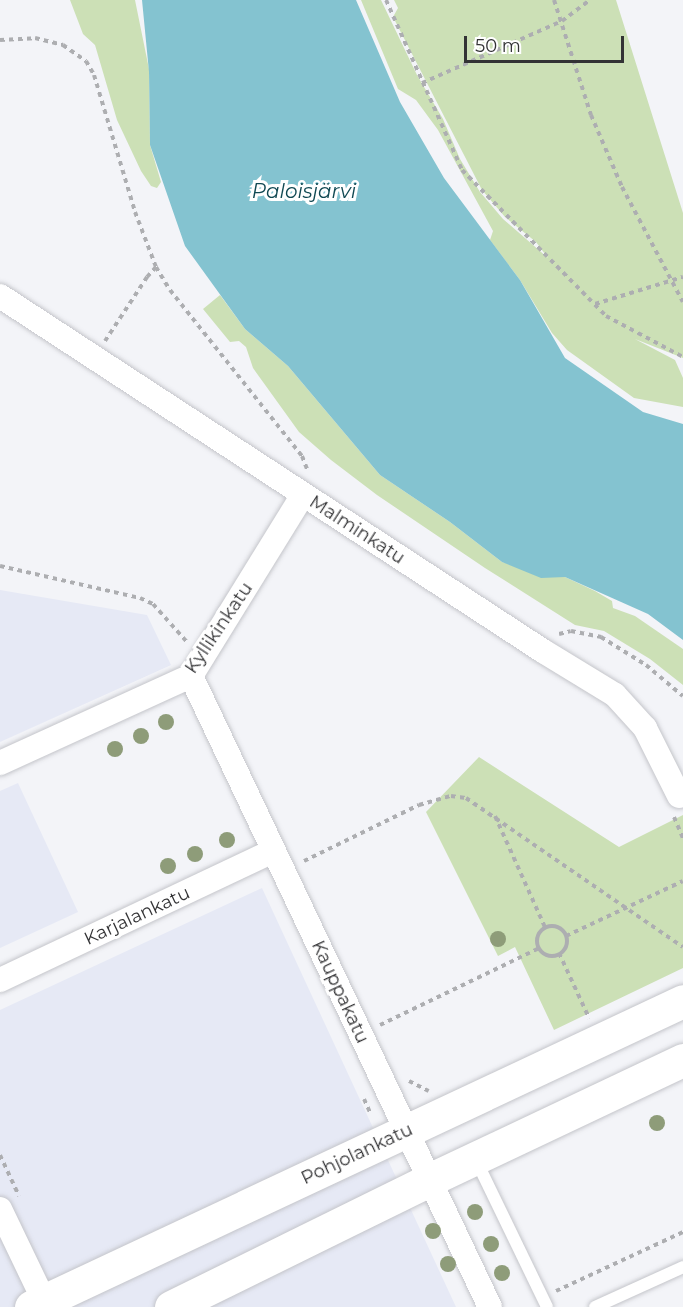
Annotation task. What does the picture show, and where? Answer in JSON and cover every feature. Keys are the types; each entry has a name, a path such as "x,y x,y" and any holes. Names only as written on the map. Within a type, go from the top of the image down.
{"main road":[{"name":"Pohjolankatu","path":"41,1305 406,1130 683,1001"},
{"path":"171,1307 429,1180 683,1060"}],"street":[{"name":"Malminkatu","path":"0,296 543,651 615,694 645,728 679,796"},
{"name":"Kyllikinkatu","path":"0,763 191,676 303,495"},
{"name":"Kauppakatu","path":"191,676 490,1307"},
{"name":"Karjalankatu","path":"0,980 273,851"},
{"path":"10,1203 41,1305"}],"lane":[{"path":"476,1159 544,1302"},
{"path":"595,1307 683,1267"}],"path":[{"path":"386,0 462,170 606,316 683,357"},
{"path":"554,0 591,116 622,188 683,302"},
{"path":"422,83 562,21 590,0"},
{"path":"0,40 35,38 63,45 86,61 94,75 135,212 156,267 177,299 302,456 313,481 303,495"},
{"path":"103,344 156,267"},
{"path":"595,305 683,277"},
{"path":"0,566 153,604 188,642"},
{"path":"543,651 552,636 572,631 601,637 646,664 683,696"},
{"path":"304,861 433,800 451,796 466,798 495,815 683,947"},
{"path":"495,815 545,927"},
{"path":"566,936 683,881"},
{"path":"545,927 560,928 566,936 566,946 559,953 546,954 539,948 537,939 545,927"},
{"path":"361,1035 539,948"},
{"path":"559,953 589,1019"},
{"path":"362,1093 371,1115 367,1122"},
{"path":"0,1155 10,1203"},
{"path":"544,1302 683,1232"}],"shaded area":[{"path":"0,590 147,615 171,665 0,742"},
{"path":"18,783 78,912 0,948 0,791"},
{"path":"262,888 456,1307 0,1307 0,1010"}],"green space":[{"path":"70,0 135,0 149,69 150,145 161,182 157,188 151,186 141,171 117,120 95,45 83,34"},
{"path":"361,0 381,0 417,75 443,119 460,159 480,192 503,219 548,258 536,242 505,217 482,190 393,17 398,8 394,0 616,0 683,213 683,358 635,339 675,360 683,378 683,407 634,398 567,350 552,333 520,280 490,240 493,231 438,130 416,100 398,89"},
{"path":"220,295 245,329 288,366 380,475 450,522 502,562 565,577 595,591 612,601 613,608 635,616 683,649 683,685 650,659 604,631 575,625 485,568 377,495 331,460 299,432 253,368 246,347 239,341 230,342 203,309"},
{"path":"479,757 619,847 683,815 683,968 554,1030 515,947 498,956 426,812"}],"water":[{"name":"Paloisjärvi","path":"142,0 356,0 400,102 444,178 520,280 565,358 643,412 683,424 683,640 648,614 565,577 541,578 502,562 450,522 380,475 288,366 245,329 185,246 150,145 149,72"}]}
